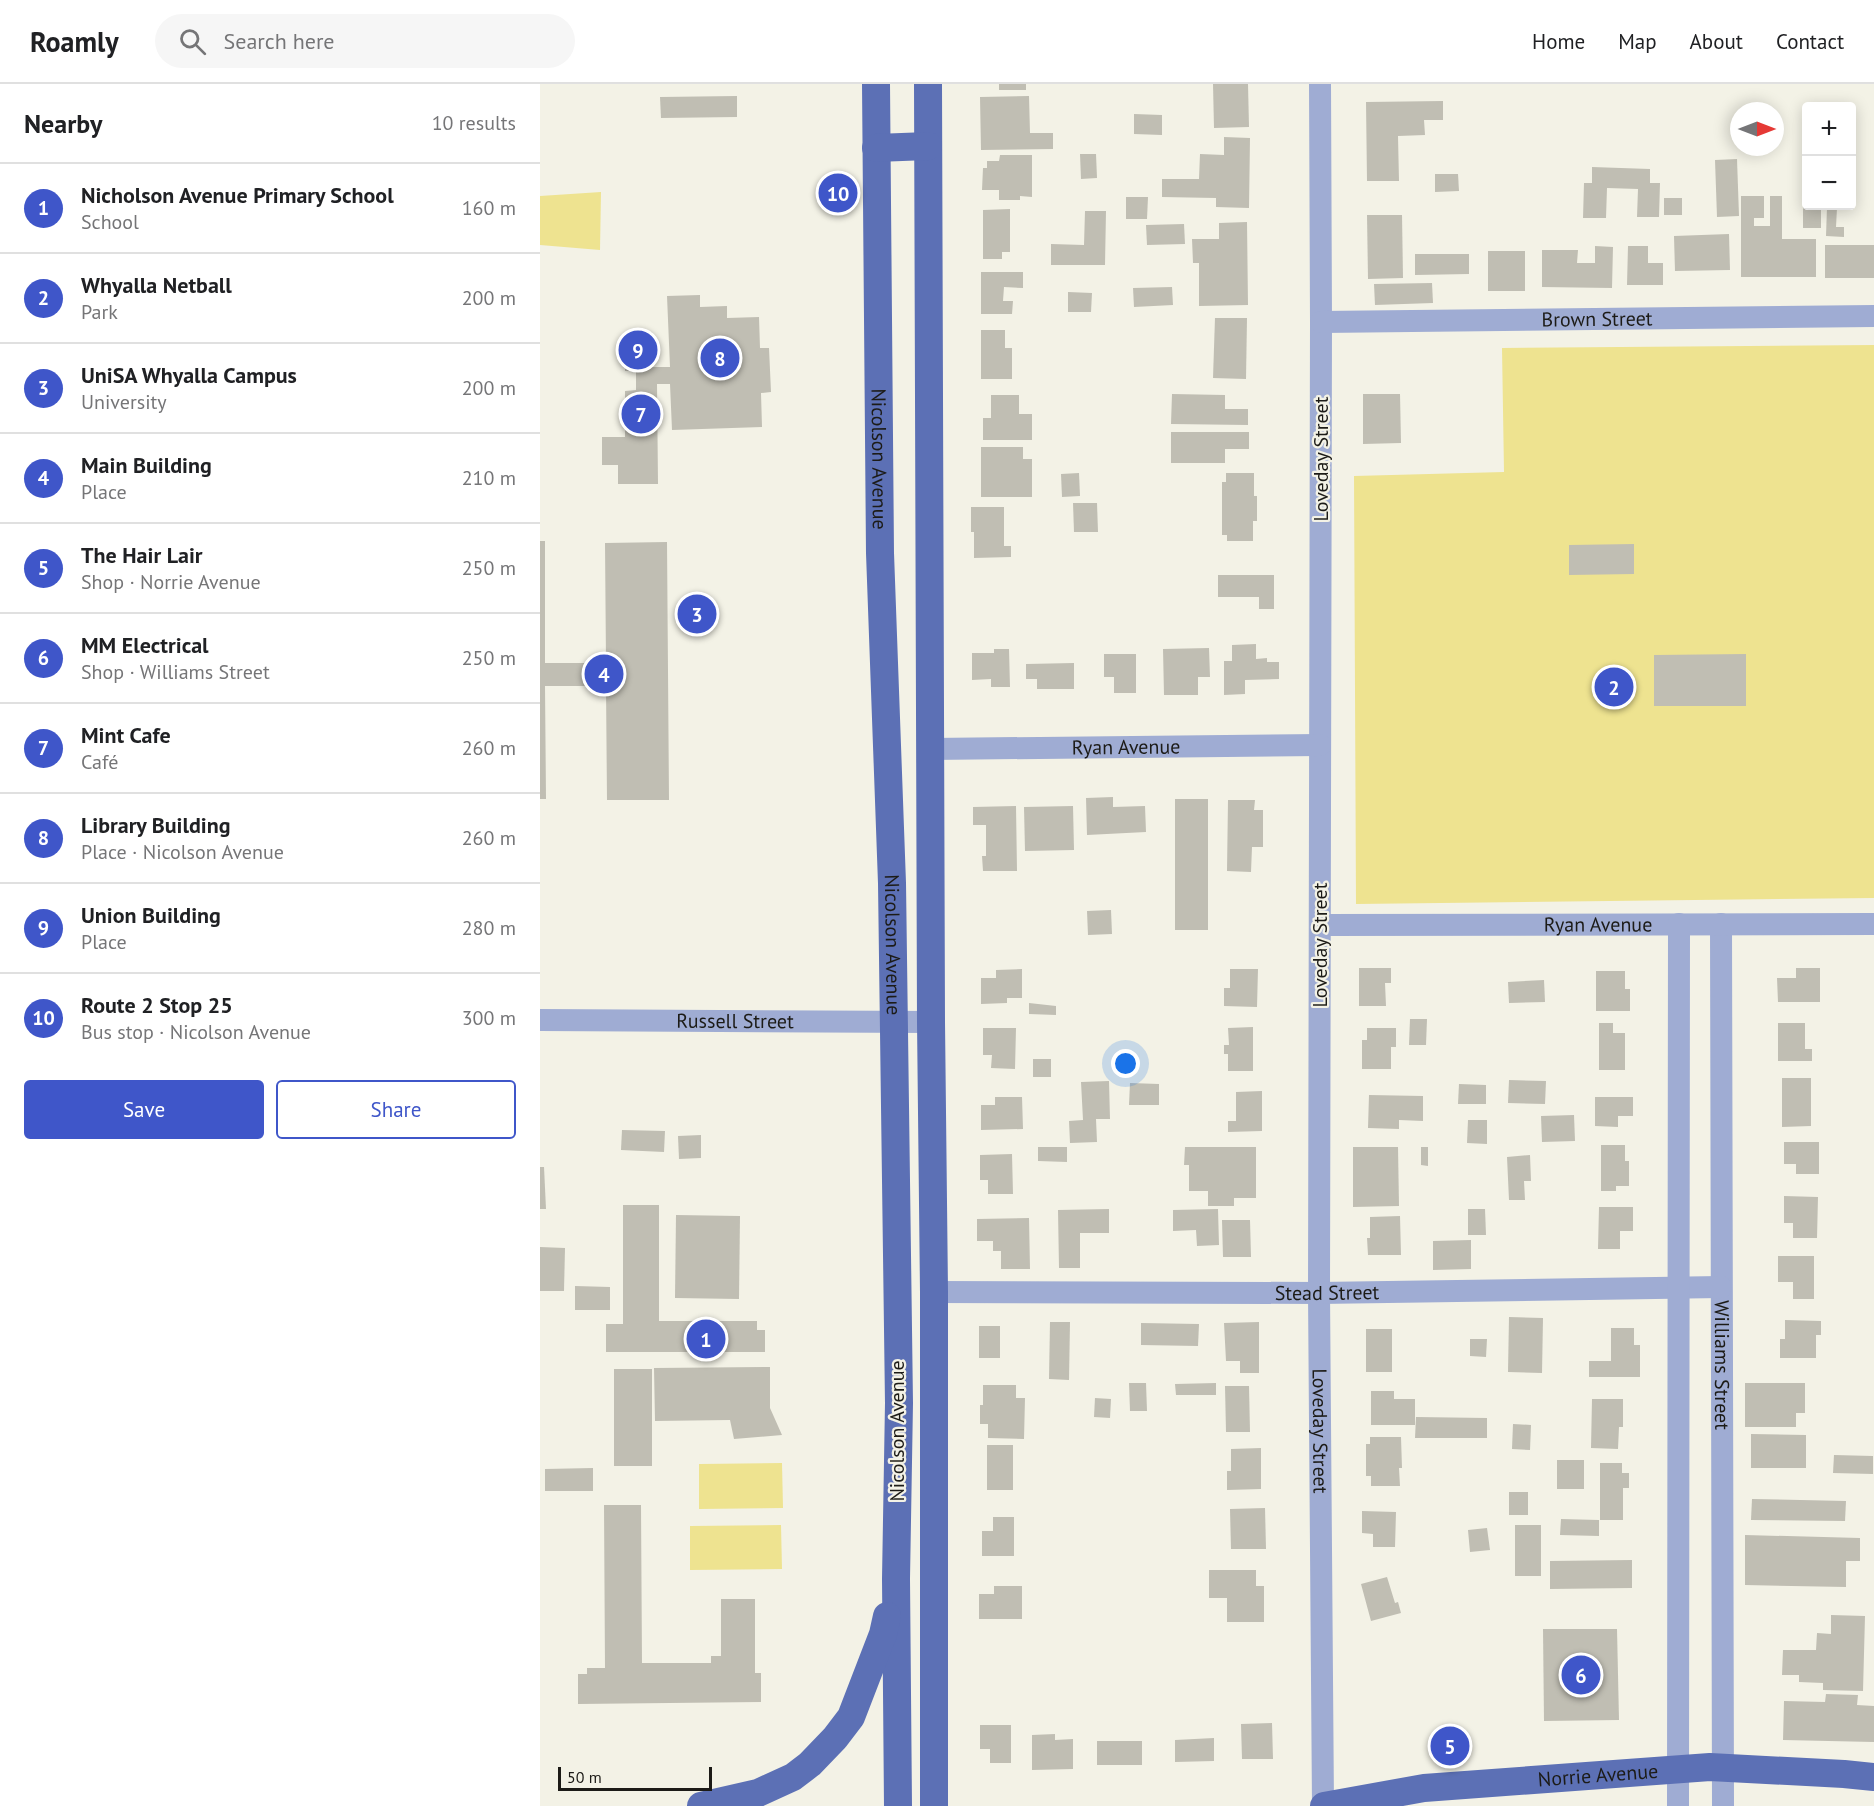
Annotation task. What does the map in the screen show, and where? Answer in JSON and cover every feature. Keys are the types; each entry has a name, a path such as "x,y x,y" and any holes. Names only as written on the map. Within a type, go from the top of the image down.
{"main road":[{"name":"Nicolson Avenue","path":"876,84 880,554 891,872 899,1403 896,1579 898,1806"},
{"name":"Nicolson Avenue","path":"928,84 934,1806"},
{"path":"876,148 928,146"},
{"path":"701,1806 758,1793 793,1777 810,1764 835,1738 851,1717 860,1698 883,1634 896,1579"},
{"name":"Norrie Avenue","path":"1323,1806 1424,1788 1678,1769 1723,1767 1844,1774 1874,1778"}],"street":[{"name":"Loveday Street","path":"1320,84 1319,1293 1323,1806"},
{"name":"Brown Street","path":"1321,322 1874,316"},
{"name":"Ryan Avenue","path":"931,749 1320,745"},
{"path":"1678,1806 1679,924"},
{"name":"Williams Street","path":"1721,924 1723,1806"},
{"name":"Ryan Avenue","path":"1320,926 1874,924"},
{"name":"Russell Street","path":"540,1020 932,1022"},
{"name":"Stead Street","path":"934,1292 1319,1293 1721,1287"}],"shaded area":[{"path":"601,192 600,250 540,245 540,196"},
{"path":"1874,345 1874,898 1356,904 1354,476 1504,472 1502,348"},
{"path":"782,1463 783,1508 699,1509 699,1464"},
{"path":"781,1525 782,1569 690,1570 690,1526"}],"building":[{"path":"999,84 1026,84 1026,90 999,90"},
{"path":"1213,84 1248,84 1249,127 1214,128"},
{"path":"737,96 737,117 661,118 660,97"},
{"path":"1029,96 1030,133 1053,133 1053,149 981,150 980,97"},
{"path":"1443,101 1443,120 1424,120 1425,135 1398,136 1399,181 1367,181 1366,102"},
{"path":"1134,114 1162,115 1162,135 1134,134"},
{"path":"1224,137 1250,138 1249,208 1216,207 1216,198 1162,197 1162,179 1199,179 1200,154 1224,155"},
{"path":"1080,154 1096,154 1097,178 1081,179"},
{"path":"1000,155 1032,155 1032,197 1020,196 1020,200 999,200 999,190 982,190 983,168 987,168 987,161 999,161"},
{"path":"1737,159 1739,216 1717,217 1715,160"},
{"path":"1592,167 1650,169 1650,183 1660,183 1659,217 1637,217 1638,189 1607,188 1606,218 1583,218 1584,183 1592,183"},
{"path":"1435,174 1458,174 1459,191 1435,192"},
{"path":"1741,196 1764,196 1764,218 1754,218 1754,226 1770,226 1770,196 1782,196 1782,239 1816,239 1816,277 1741,277"},
{"path":"1126,197 1148,197 1147,219 1126,219"},
{"path":"1664,198 1682,198 1682,215 1664,215"},
{"path":"1010,209 1010,252 1002,252 1002,259 983,259 983,210"},
{"path":"1803,210 1821,210 1821,228 1803,228"},
{"path":"1827,210 1837,210 1836,227 1844,227 1844,237 1826,236"},
{"path":"1085,211 1106,211 1105,265 1051,265 1051,244 1084,245"},
{"path":"1367,215 1402,215 1403,278 1368,279"},
{"path":"1247,222 1248,305 1199,306 1199,263 1193,263 1192,239 1219,239 1219,223"},
{"path":"1184,224 1185,244 1147,245 1146,225"},
{"path":"1729,234 1730,270 1675,271 1674,236"},
{"path":"1825,245 1874,245 1874,278 1825,278"},
{"path":"1595,246 1613,247 1612,288 1542,287 1542,250 1578,250 1577,263 1595,263"},
{"path":"1628,246 1648,246 1648,263 1663,263 1663,285 1627,285"},
{"path":"1488,251 1525,251 1525,291 1488,291"},
{"path":"1415,254 1469,254 1469,274 1415,275"},
{"path":"981,272 1023,272 1023,288 1004,287 1003,301 1013,301 1012,314 981,314"},
{"path":"1432,283 1433,303 1375,305 1374,284"},
{"path":"1172,287 1173,305 1134,307 1133,288"},
{"path":"1068,292 1092,293 1091,312 1068,312"},
{"path":"700,295 700,307 727,306 727,318 759,317 760,348 769,348 771,392 761,393 762,427 672,430 670,384 657,384 658,484 618,484 618,465 602,465 602,437 625,437 625,391 636,390 636,371 625,371 625,332 652,332 652,367 670,367 667,296"},
{"path":"1215,318 1247,318 1246,379 1213,378"},
{"path":"981,330 1005,330 1005,348 1012,348 1012,379 981,379"},
{"path":"1172,394 1225,395 1225,409 1248,409 1248,425 1171,424"},
{"path":"1363,394 1400,394 1401,443 1363,444"},
{"path":"991,395 1019,395 1019,414 1032,414 1032,440 983,440 983,418 991,418"},
{"path":"1171,432 1249,432 1249,449 1225,449 1225,463 1171,463"},
{"path":"981,447 1023,447 1023,459 1032,459 1032,497 981,497"},
{"path":"1079,473 1080,496 1062,497 1061,474"},
{"path":"1226,473 1254,473 1257,521 1253,521 1253,541 1227,541 1227,535 1222,535 1222,482 1226,482"},
{"path":"1073,503 1097,503 1098,532 1074,532"},
{"path":"971,507 1004,507 1004,546 1011,546 1011,557 974,558"},
{"path":"540,541 545,541 545,663 606,663 605,543 667,542 669,800 607,800 606,686 545,686 546,799 540,799"},
{"path":"1634,544 1634,574 1569,575 1569,545"},
{"path":"1218,575 1274,575 1274,609 1259,609 1259,597 1218,597"},
{"path":"1256,644 1256,659 1267,658 1267,662 1279,662 1279,679 1245,680 1245,694 1224,695 1224,661 1232,661 1232,645"},
{"path":"1209,648 1210,677 1198,677 1198,695 1164,695 1163,649"},
{"path":"994,649 1009,649 1010,687 991,687 991,679 972,680 972,653 994,653"},
{"path":"1104,654 1136,654 1136,693 1114,693 1114,677 1104,677"},
{"path":"1746,654 1746,706 1654,706 1654,655"},
{"path":"1074,663 1074,689 1037,689 1037,679 1026,679 1026,664"},
{"path":"1113,797 1113,807 1145,806 1146,832 1087,835 1086,798"},
{"path":"1175,799 1208,799 1208,930 1175,930"},
{"path":"1228,800 1255,800 1254,810 1263,810 1263,847 1252,847 1251,872 1227,871"},
{"path":"1016,806 1017,871 983,871 982,856 986,856 986,825 973,825 973,807"},
{"path":"1073,806 1074,850 1025,851 1024,807"},
{"path":"1111,910 1112,934 1088,935 1087,911"},
{"path":"1359,968 1391,968 1391,983 1385,983 1386,1006 1359,1006"},
{"path":"1796,968 1820,968 1820,1002 1778,1002 1777,978 1796,978"},
{"path":"1022,969 1022,998 1007,998 1007,1003 981,1004 981,978 996,978 996,970"},
{"path":"1230,969 1258,969 1257,1007 1224,1006 1224,988 1230,988"},
{"path":"1596,971 1625,971 1625,989 1630,989 1630,1011 1596,1011"},
{"path":"1544,980 1545,1002 1509,1003 1508,982"},
{"path":"1029,1003 1056,1006 1056,1015 1029,1014"},
{"path":"1410,1019 1427,1019 1426,1045 1409,1045"},
{"path":"1599,1023 1613,1023 1613,1033 1625,1033 1625,1070 1599,1070"},
{"path":"1778,1023 1805,1023 1805,1049 1812,1049 1812,1061 1778,1061"},
{"path":"1253,1027 1253,1071 1228,1071 1228,1054 1224,1054 1224,1045 1229,1045 1228,1028"},
{"path":"983,1028 1016,1028 1015,1069 991,1068 992,1055 983,1055"},
{"path":"1367,1028 1396,1028 1396,1047 1391,1047 1391,1069 1362,1069 1362,1040 1367,1040"},
{"path":"1033,1059 1051,1059 1051,1077 1033,1077"},
{"path":"1782,1078 1811,1078 1811,1126 1782,1127"},
{"path":"1509,1080 1546,1081 1545,1104 1508,1103"},
{"path":"1109,1081 1110,1119 1096,1119 1097,1142 1070,1143 1069,1121 1083,1120 1081,1082"},
{"path":"1130,1083 1159,1084 1159,1105 1129,1105"},
{"path":"1459,1084 1486,1085 1486,1104 1458,1104"},
{"path":"1262,1091 1262,1131 1228,1132 1228,1121 1236,1121 1236,1092"},
{"path":"1369,1095 1423,1096 1423,1121 1399,1120 1399,1129 1368,1128"},
{"path":"995,1097 1022,1097 1023,1129 981,1130 981,1105 995,1105"},
{"path":"1595,1097 1633,1097 1633,1116 1618,1116 1618,1127 1595,1126"},
{"path":"1574,1115 1575,1141 1542,1142 1541,1116"},
{"path":"1468,1120 1487,1120 1487,1144 1467,1143"},
{"path":"622,1130 665,1131 664,1152 621,1150"},
{"path":"701,1135 701,1158 679,1159 678,1136"},
{"path":"1784,1142 1819,1142 1819,1174 1796,1174 1796,1164 1784,1164"},
{"path":"1601,1145 1625,1145 1625,1161 1629,1161 1629,1186 1616,1186 1616,1191 1601,1191"},
{"path":"1038,1147 1067,1147 1067,1162 1038,1161"},
{"path":"1185,1147 1256,1147 1256,1198 1234,1198 1234,1206 1208,1206 1208,1191 1189,1191 1189,1165 1184,1165"},
{"path":"1353,1147 1398,1147 1399,1206 1353,1207"},
{"path":"1421,1147 1428,1147 1428,1166 1421,1165"},
{"path":"1012,1154 1013,1194 988,1194 988,1180 980,1180 980,1155"},
{"path":"1530,1155 1531,1181 1524,1181 1525,1200 1509,1200 1507,1157"},
{"path":"540,1167 544,1167 546,1209 540,1209"},
{"path":"1784,1196 1818,1197 1817,1238 1793,1238 1793,1223 1784,1223"},
{"path":"623,1205 659,1205 659,1321 757,1321 757,1330 765,1330 765,1352 606,1352 606,1324 623,1324"},
{"path":"1599,1207 1633,1207 1633,1231 1620,1231 1620,1249 1598,1249"},
{"path":"1109,1209 1109,1233 1080,1233 1080,1268 1059,1268 1058,1210"},
{"path":"1218,1209 1219,1245 1197,1246 1196,1230 1173,1231 1173,1210"},
{"path":"1468,1209 1485,1209 1486,1235 1468,1235"},
{"path":"676,1215 740,1216 739,1299 675,1298"},
{"path":"1400,1216 1401,1255 1368,1255 1367,1238 1370,1238 1370,1217"},
{"path":"1029,1218 1030,1269 1001,1269 1001,1251 993,1251 993,1241 977,1241 977,1219"},
{"path":"1222,1220 1250,1220 1251,1257 1223,1257"},
{"path":"1471,1240 1471,1269 1433,1270 1433,1241"},
{"path":"540,1247 565,1248 564,1291 540,1291"},
{"path":"1778,1256 1814,1256 1814,1299 1793,1299 1793,1282 1778,1282"},
{"path":"575,1286 610,1287 610,1310 575,1310"},
{"path":"1509,1317 1543,1318 1542,1373 1508,1372"},
{"path":"1785,1320 1821,1321 1821,1335 1816,1335 1816,1358 1780,1358 1780,1339 1785,1339"},
{"path":"1050,1322 1070,1322 1069,1380 1049,1379"},
{"path":"1259,1322 1259,1373 1240,1373 1240,1361 1226,1361 1224,1323"},
{"path":"1141,1323 1199,1324 1198,1346 1141,1345"},
{"path":"979,1326 1000,1326 1000,1358 979,1358"},
{"path":"1611,1328 1634,1328 1634,1345 1640,1345 1640,1377 1589,1377 1589,1361 1611,1361"},
{"path":"1366,1329 1392,1329 1392,1372 1366,1372"},
{"path":"1470,1339 1487,1339 1486,1357 1470,1356"},
{"path":"770,1367 770,1408 782,1435 734,1439 730,1420 655,1421 654,1368"},
{"path":"614,1369 652,1369 652,1466 614,1466"},
{"path":"1129,1383 1146,1383 1147,1411 1130,1411"},
{"path":"1216,1383 1216,1395 1176,1395 1175,1384"},
{"path":"1745,1383 1805,1383 1805,1413 1796,1413 1796,1427 1745,1427"},
{"path":"983,1385 1016,1385 1016,1398 1025,1398 1024,1439 988,1438 988,1424 980,1424"},
{"path":"1225,1386 1249,1386 1250,1432 1226,1432"},
{"path":"1371,1391 1394,1391 1394,1399 1415,1399 1415,1425 1371,1425"},
{"path":"1095,1398 1111,1399 1110,1418 1094,1417"},
{"path":"1592,1399 1623,1399 1623,1427 1619,1427 1618,1449 1591,1448"},
{"path":"1416,1417 1487,1418 1487,1438 1415,1438"},
{"path":"1513,1424 1531,1425 1530,1450 1512,1449"},
{"path":"1751,1434 1806,1435 1806,1468 1751,1468"},
{"path":"1370,1437 1401,1437 1400,1486 1371,1486 1371,1476 1366,1476 1366,1444 1370,1444"},
{"path":"987,1445 1013,1445 1013,1490 987,1490"},
{"path":"1261,1448 1261,1489 1227,1490 1227,1471 1231,1471 1231,1449"},
{"path":"1834,1455 1873,1456 1873,1474 1833,1473"},
{"path":"1557,1460 1584,1460 1584,1489 1557,1489"},
{"path":"1600,1463 1622,1463 1622,1473 1629,1473 1629,1488 1623,1488 1623,1520 1600,1520"},
{"path":"593,1468 593,1491 545,1491 545,1469"},
{"path":"1509,1492 1528,1492 1528,1515 1509,1515"},
{"path":"1752,1499 1846,1501 1845,1521 1751,1520"},
{"path":"604,1505 641,1505 642,1663 711,1663 711,1656 721,1656 721,1599 755,1599 755,1673 761,1673 761,1702 578,1704 578,1674 587,1674 587,1668 605,1668"},
{"path":"1265,1508 1266,1549 1231,1549 1230,1509"},
{"path":"1362,1511 1396,1512 1395,1547 1373,1547 1373,1534 1362,1533"},
{"path":"993,1517 1014,1517 1014,1556 982,1556 982,1531 993,1531"},
{"path":"1561,1519 1599,1520 1599,1536 1560,1535"},
{"path":"1515,1525 1541,1525 1541,1576 1515,1576"},
{"path":"1487,1528 1490,1550 1470,1552 1468,1530"},
{"path":"1745,1535 1860,1538 1860,1561 1846,1561 1846,1587 1745,1585"},
{"path":"1632,1560 1632,1588 1550,1589 1550,1561"},
{"path":"1209,1570 1256,1570 1256,1586 1264,1586 1264,1622 1227,1622 1227,1598 1209,1598"},
{"path":"1387,1577 1395,1603 1398,1602 1401,1613 1371,1621 1361,1584"},
{"path":"994,1586 1022,1586 1022,1619 979,1619 979,1594 994,1594"},
{"path":"1831,1615 1865,1616 1863,1691 1823,1690 1823,1683 1799,1682 1799,1675 1782,1675 1783,1650 1816,1650 1817,1633 1831,1634"},
{"path":"1543,1629 1617,1629 1619,1720 1544,1721"},
{"path":"1826,1694 1858,1695 1857,1705 1874,1706 1874,1742 1783,1740 1784,1701 1825,1702"},
{"path":"1272,1723 1273,1759 1242,1759 1241,1724"},
{"path":"980,1725 1011,1725 1011,1763 990,1763 990,1749 980,1749"},
{"path":"1055,1734 1055,1740 1073,1739 1073,1769 1032,1770 1032,1735"},
{"path":"1214,1738 1214,1761 1175,1762 1175,1740"},
{"path":"1097,1741 1142,1741 1142,1765 1097,1765"}],"place":[{"name":"Route 2 Stop 25","path":"838,193"},
{"name":"Union Building","path":"638,350"},
{"name":"Library Building","path":"720,358"},
{"name":"Mint Cafe","path":"641,414"},
{"name":"UniSA Whyalla Campus","path":"697,614"},
{"name":"Main Building","path":"604,674"},
{"name":"Whyalla Netball","path":"1614,687"},
{"name":"Nicholson Avenue Primary School","path":"706,1339"},
{"name":"MM Electrical","path":"1581,1675"},
{"name":"The Hair Lair","path":"1450,1746"}]}
